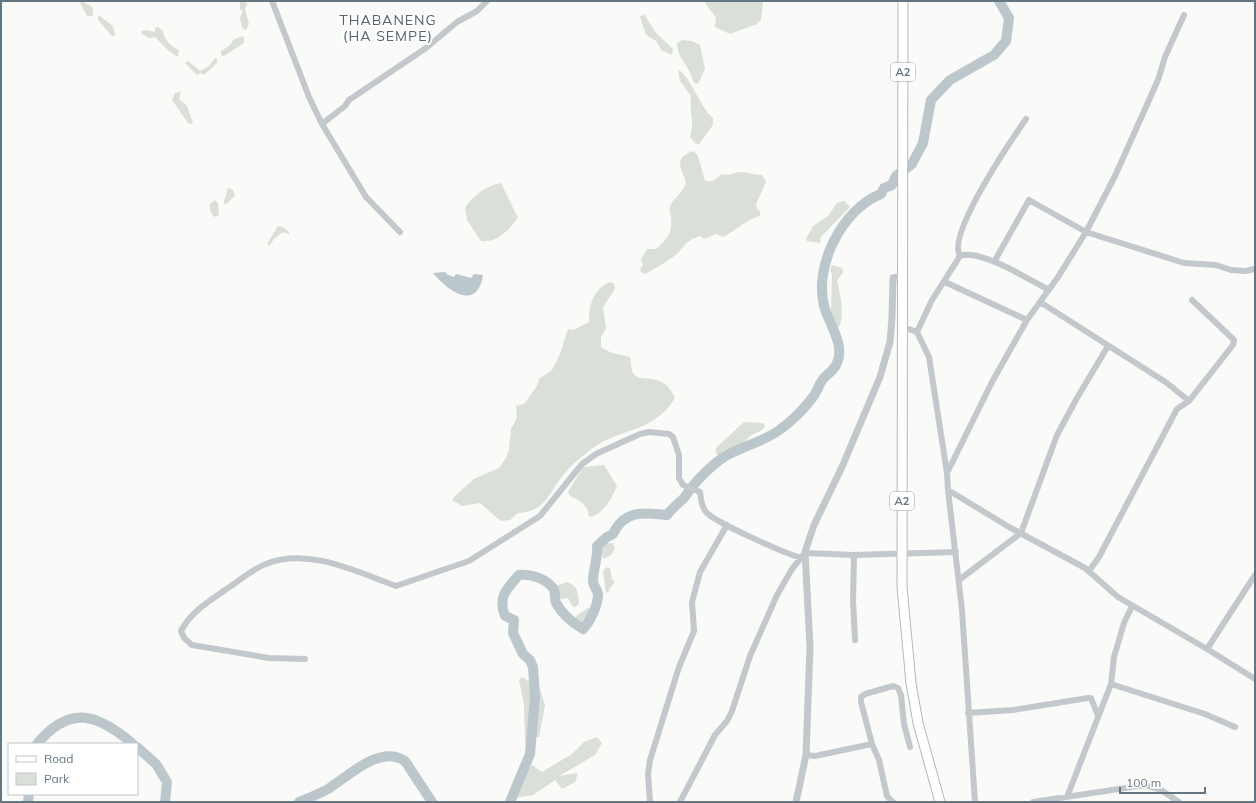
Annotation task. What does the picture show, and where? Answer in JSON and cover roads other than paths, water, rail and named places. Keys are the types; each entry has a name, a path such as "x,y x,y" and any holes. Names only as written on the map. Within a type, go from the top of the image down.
{"main road":[{"name":"A2","path":"903,1 902,587 911,682 918,723 937,801"}],"street":[{"path":"272,1 309,97 322,124 366,198 400,232"},
{"path":"322,124 345,106 349,100 426,48 457,22 477,11 487,1"},
{"path":"947,473 976,413 1027,320 1049,290 1086,232 1123,160 1158,80 1165,57 1184,15"},
{"path":"960,256 957,248 973,204 1000,156 1026,119"},
{"path":"994,262 1029,200 1086,232 1145,249 1184,263 1216,265 1231,270 1245,271 1255,269"},
{"path":"917,332 932,300 945,282 960,256 970,254 994,262 1049,290"},
{"path":"680,802 714,735 730,716 750,656 768,613 792,569 803,555 814,525 842,467 880,377 890,342 893,278 903,276"},
{"path":"945,282 1027,320"},
{"path":"1089,571 1099,557 1147,468 1168,422 1177,409 1189,401 1231,349 1234,340 1192,300"},
{"path":"1040,302 1162,379 1189,401"},
{"path":"903,327 917,332 929,357 947,473 959,580 968,713 971,726 970,739 975,802"},
{"path":"959,580 1021,533 1057,435 1108,346"},
{"path":"305,659 269,658 192,645 184,638 181,631 191,616 243,578 266,564 284,559 321,561 343,566 396,586 455,564 469,561 540,516 574,472 596,454 649,432 669,434 673,437 679,455 679,478 683,485 700,492 701,501 707,514 727,525 803,555 956,552"},
{"path":"948,490 1089,571 1118,597 1132,606 1147,612 1191,642 1207,649 1255,679"},
{"path":"650,802 648,774 650,760 679,667 694,631 692,602 700,572 727,525"},
{"path":"796,802 806,755 810,640 803,555"},
{"path":"854,555 853,600 855,640"},
{"path":"1207,649 1255,574"},
{"path":"1067,797 1111,684 1114,657 1124,623 1132,606"},
{"path":"1111,684 1205,714 1235,726"},
{"path":"893,802 887,796 879,760 872,744 861,697 865,694 893,686 900,690 904,724 910,746"},
{"path":"968,713 1013,710 1091,698 1098,716"},
{"path":"806,755 814,756 872,744"},
{"path":"1032,802 1145,785 1162,790 1179,802"}],"waterway":[{"path":"510,802 530,754 535,697 533,667 530,660 523,654 513,633 514,620 505,616 503,609 503,598 508,588 519,575 528,575 542,579 553,588 556,603 561,611 583,629 593,613 598,599 598,593 593,581 597,546 613,534 623,520 629,517 643,513 667,515 715,463 731,453 778,431 809,402 820,383 834,368 839,356 838,343 825,309 822,293 823,276 827,259 834,242 843,226 854,213 867,202 881,194 884,188 892,185 896,176 912,164 923,143 931,100 950,80 994,55 1006,41 1009,18 999,1"},
{"path":"38,743 49,731 61,723 73,719 84,718 96,720 108,726 132,743"},
{"path":"138,748 156,764 167,782 165,802"},
{"path":"299,802 328,789 365,764 385,756 395,757 405,761 432,802"},
{"path":"28,802 29,795"}],"district":[{"name":"THABANENG (HA SEMPE)","path":"388,28"}]}
